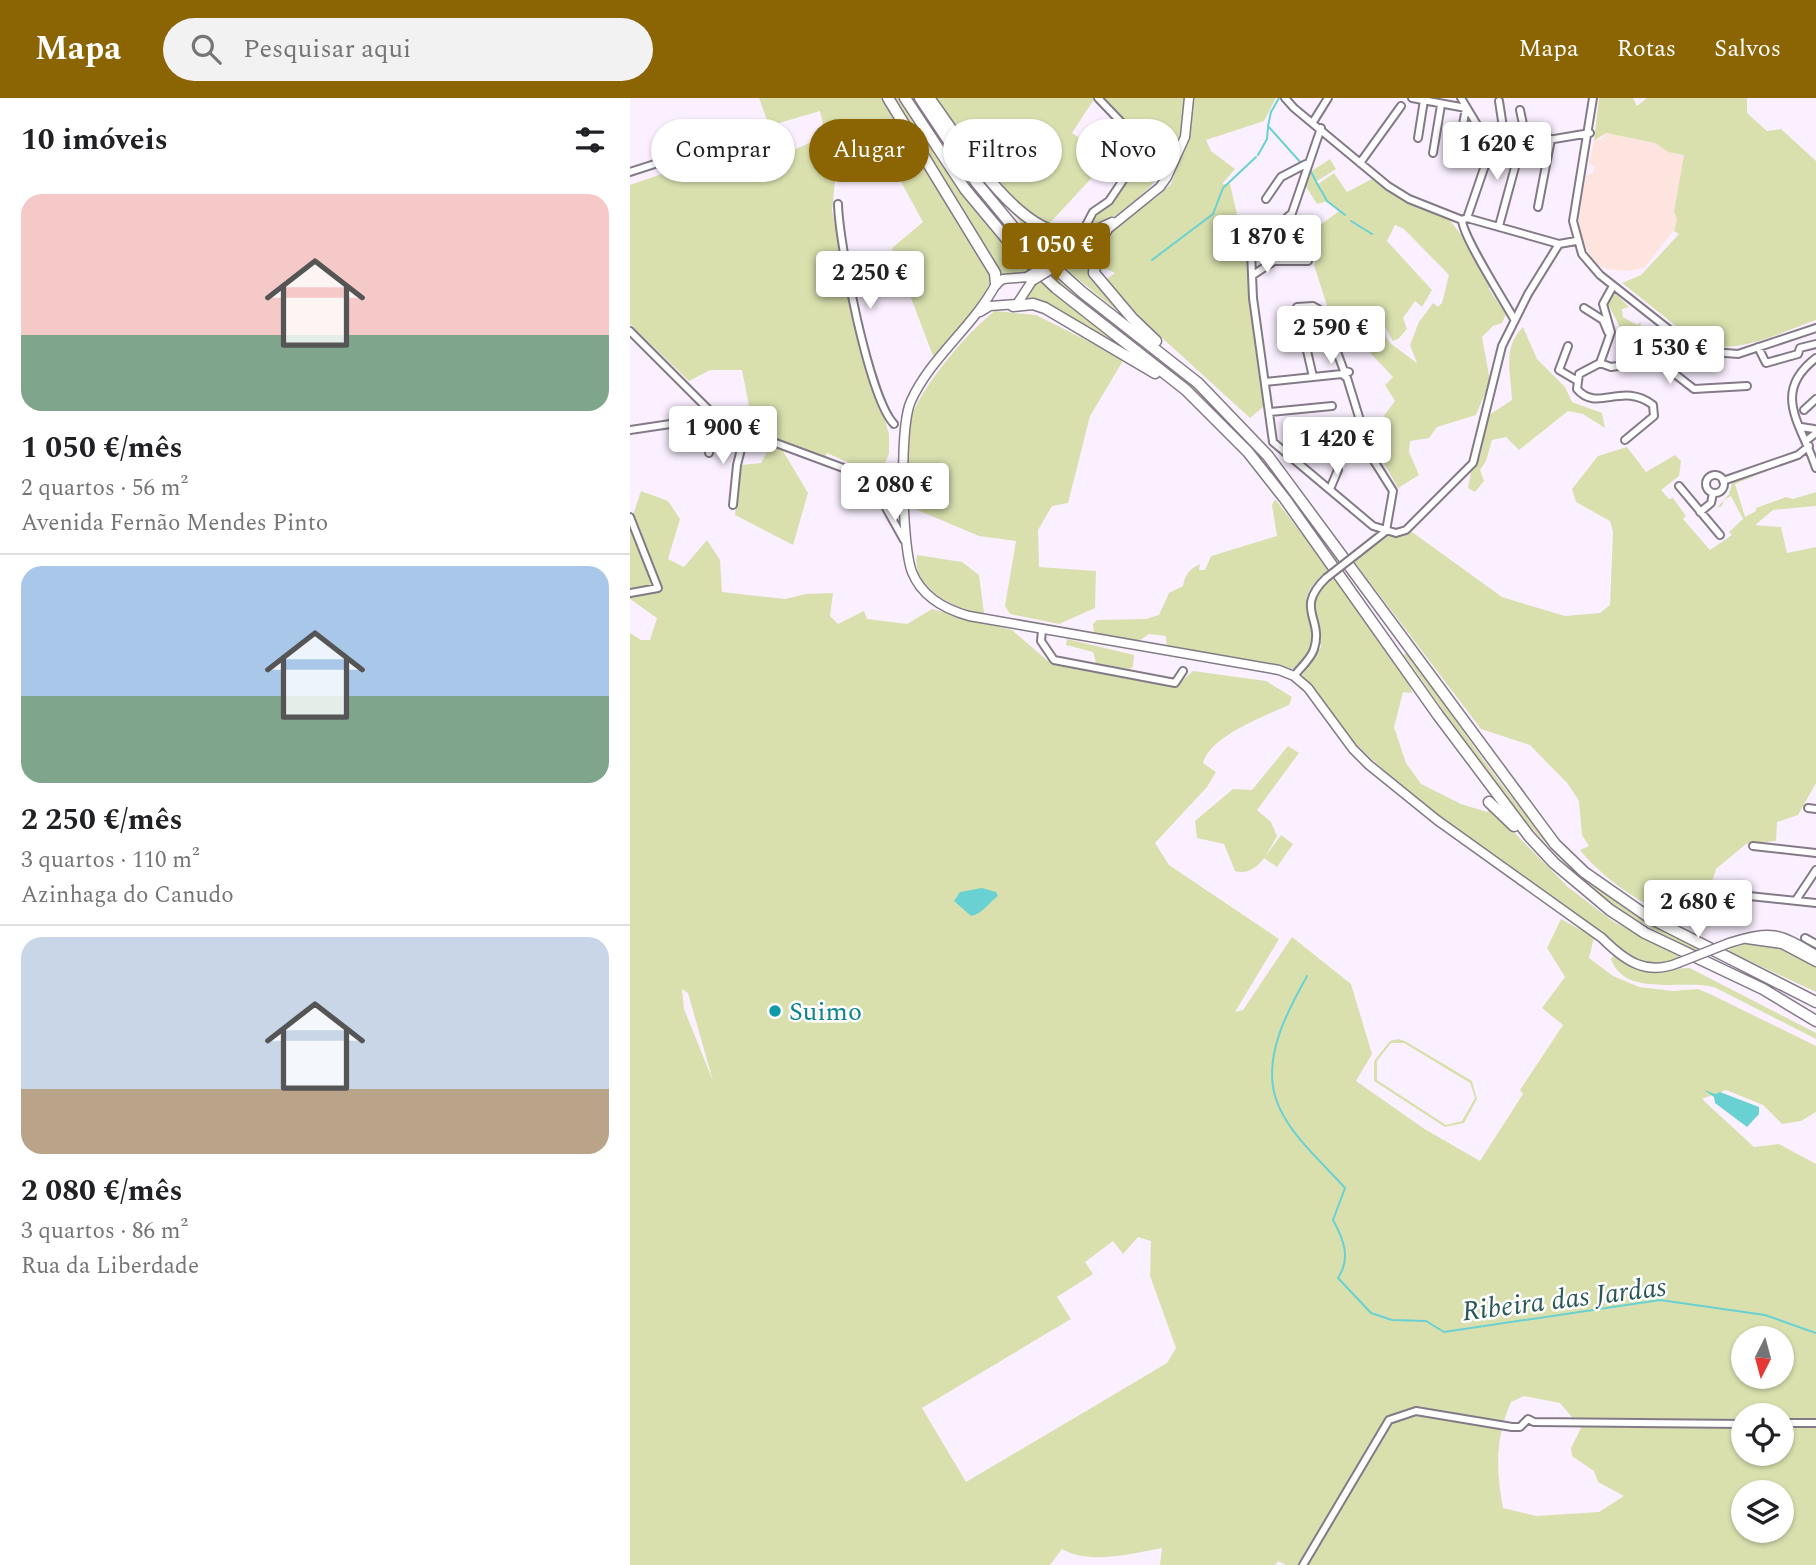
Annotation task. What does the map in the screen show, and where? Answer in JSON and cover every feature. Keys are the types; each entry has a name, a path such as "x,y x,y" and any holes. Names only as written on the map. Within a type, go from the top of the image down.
{"highway":[{"path":"888,98 995,273 995,286"},
{"path":"905,98 971,197 1015,249 1056,288 1164,371 1214,416 1285,499 1529,836"},
{"path":"920,98 976,182 1025,241 1082,292 1198,383"},
{"path":"929,98 996,187 1015,207 1054,232 1083,231"},
{"path":"1097,251 1093,265 1096,275 1132,318 1179,361 1268,456 1542,830 1584,872 1668,929 1816,1002"},
{"path":"1013,306 1033,304 1045,308 1142,364 1214,416"},
{"path":"1401,660 1416,698"},
{"path":"1444,693 1482,737"},
{"path":"1489,802 1587,892 1645,933 1763,989 1816,1021"},
{"path":"1585,864 1613,894"}],"main road":[{"path":"1063,258 1089,259 1097,251 1105,233 1160,187 1185,137 1189,98"},
{"path":"972,318 984,309 1000,305 1013,306 1030,279 1063,258 1070,243 1083,231 1100,229 1120,218"},
{"path":"1083,231 1096,236 1097,251"},
{"path":"1070,243 1072,253 1079,259"},
{"path":"1030,279 1003,279 995,286 926,377 908,407 903,429 908,548 912,573 935,602 950,611 969,616 1279,670 1294,676 1314,695 1353,749 1437,820 1602,938 1627,960 1656,969 1757,934 1781,936 1816,955"},
{"path":"1012,279 1020,284 1022,293"},
{"path":"995,286 994,298 1000,305"},
{"path":"1741,939 1772,941 1816,962"}],"street":[{"path":"1083,231 1088,219 1109,201 1142,152 1142,144 1098,98"},
{"path":"1285,98 1360,163 1409,199 1465,219 1559,244 1576,241"},
{"path":"1313,122 1321,116 1328,98"},
{"path":"1412,98 1466,108"},
{"path":"1461,98 1491,148"},
{"path":"1593,98 1590,133 1573,221 1576,241 1591,266 1681,339 1701,351 1730,355 1816,328"},
{"path":"1418,138 1424,100"},
{"path":"1499,101 1506,147"},
{"path":"1433,153 1441,105"},
{"path":"1360,163 1401,106"},
{"path":"1466,108 1460,143 1491,148 1506,147 1590,133"},
{"path":"1499,226 1524,144 1520,110"},
{"path":"1321,128 1306,164 1296,206 1280,229 1251,251 1253,298 1273,442 1360,516 1386,531 1396,533 1406,530 1473,463 1502,346 1514,319 1559,244"},
{"path":"1538,207 1551,139"},
{"path":"1491,148 1465,219 1466,237 1478,252 1514,319"},
{"path":"1266,199 1281,177 1306,164"},
{"path":"630,172 651,165"},
{"path":"838,204 854,302 869,362 886,416 894,424"},
{"path":"1254,275 1274,261 1308,261"},
{"path":"1600,363 1609,341 1611,326 1603,304 1613,286"},
{"path":"1294,676 1315,648 1316,638 1309,602 1315,589 1386,531 1392,491 1371,456 1319,308 1297,307 1295,310 1313,377"},
{"path":"1584,307 1603,320 1608,327 1609,341"},
{"path":"630,331 714,418 745,433 854,472 876,490 906,505"},
{"path":"1758,347 1766,363 1798,354 1800,348 1816,344"},
{"path":"1568,346 1559,370 1576,380"},
{"path":"1816,358 1800,370 1792,384 1791,402 1816,468"},
{"path":"1625,440 1654,416 1653,405 1633,394 1588,398 1577,389 1576,380 1582,370 1600,363 1611,367 1657,360 1694,389 1746,386"},
{"path":"1265,382 1344,374"},
{"path":"1804,410 1816,399"},
{"path":"1270,412 1332,406"},
{"path":"630,430 677,423 697,424 714,418"},
{"path":"709,453 714,418"},
{"path":"1798,455 1815,430 1801,426"},
{"path":"733,505 737,465 745,433"},
{"path":"1329,436 1338,470 1330,489"},
{"path":"1723,481 1798,455 1812,455"},
{"path":"1719,477 1723,481 1723,489 1713,493 1706,486 1710,478 1719,477"},
{"path":"887,496 904,486"},
{"path":"1679,486 1720,535"},
{"path":"876,490 908,548"},
{"path":"1700,512 1711,503 1713,493"},
{"path":"885,506 895,510 906,505"},
{"path":"630,517 658,588 630,593"},
{"path":"1042,630 1041,641 1054,660 1175,684 1183,671"},
{"path":"1753,846 1816,853"},
{"path":"1796,900 1816,870"},
{"path":"1692,890 1816,903"},
{"path":"1816,936 1805,938 1816,944"},
{"path":"1303,1565 1389,1420 1416,1411 1512,1427 1520,1427 1528,1419 1534,1422 1588,1424 1731,1424"},
{"path":"1794,1423 1816,1423"}],"shaded area":[{"path":"1606,133 1655,143 1668,152 1684,155 1674,212 1677,219 1674,230 1644,268 1627,271 1605,269 1593,261 1581,238 1578,215 1586,176 1593,173 1594,167 1589,163 1594,141 1601,139"}],"green space":[{"path":"759,98 881,98 894,119 822,119 820,111 793,119 766,119"},
{"path":"892,98 898,98 912,119 905,119"},
{"path":"911,98 917,98 943,132 943,144 929,124 929,119 926,119"},
{"path":"935,98 1095,98 1081,119 1076,119 1076,127 1072,133 1076,136 1076,182 1088,182 1049,224 1017,203 1001,182 1062,182 1062,119 951,119"},
{"path":"1102,98 1186,98 1180,134 1180,119 1121,119"},
{"path":"1193,98 1276,98 1264,121 1206,140 1211,151 1235,169 1222,184 1230,184 1247,257 1264,406 1250,418 1149,326 1105,280 1115,273 1103,267 1098,270 1097,262 1105,242 1119,223 1156,198 1172,182 1180,182 1180,160 1191,130"},
{"path":"1599,98 1633,98 1637,106 1647,98 1747,98 1747,113 1767,131 1781,129 1816,161 1816,320 1756,342 1725,347 1710,346 1695,341 1622,283 1641,275 1679,234 1674,231 1677,219 1674,212 1684,155 1668,152 1655,143 1606,133 1594,141"},
{"path":"809,142 809,182 835,182 832,211 861,338 889,434 889,454 885,463 862,469 827,453 825,458 760,433 751,416 742,370 710,370 689,381 630,324 630,185 651,178 651,182 795,182 795,150"},
{"path":"929,143 943,163 943,182 929,159"},
{"path":"1330,159 1336,169 1317,181 1313,176 1318,184 1334,173 1347,192 1372,179 1412,203 1448,218 1474,251 1491,282 1489,289 1506,314 1502,323 1493,326 1482,337 1490,381 1476,415 1437,427 1429,438 1410,441 1409,452 1419,475 1398,488 1377,451 1371,433 1395,401 1385,385 1393,377 1362,344 1356,312 1372,316 1390,343 1417,363 1410,345 1419,322 1433,303 1438,307 1442,303 1449,275 1404,229 1395,225 1387,241 1432,290 1422,307 1415,301 1403,318 1407,329 1393,341 1378,314 1370,306 1351,308 1338,318 1330,315 1314,265 1321,246 1310,241 1311,232 1339,211 1328,201 1317,204 1303,182 1307,168 1310,172"},
{"path":"929,175 992,275 986,293 935,361 892,248 923,222 901,182 929,182"},
{"path":"943,182 956,182 976,211 1028,270 1024,274 999,274"},
{"path":"969,182 981,182 1042,262 1038,264 995,219"},
{"path":"988,182 1001,196 1067,236 1063,249 1051,256"},
{"path":"1126,182 1155,182 1121,212 1091,225 1096,214 1111,204"},
{"path":"1075,260 1090,262 1090,271 1126,318 1062,266"},
{"path":"1052,273 1194,384 1247,436 1341,559 1337,563 1298,507 1242,436 1162,363 1048,276"},
{"path":"1040,281 1126,350 1040,303 1026,301 1028,291"},
{"path":"1616,294 1629,307 1622,309 1623,317 1637,325 1641,322 1637,349 1633,347 1624,351 1622,331 1608,304"},
{"path":"995,311 1036,315 1124,359 1090,416 1068,503 1052,506 1038,530 1039,567 1096,571 1095,608 1059,624 1010,614 1005,606 1016,541 979,536 915,509 908,433 915,409 946,362"},
{"path":"1523,327 1537,359 1565,387 1572,402 1602,413 1605,428 1583,414 1568,411 1519,450 1506,437 1492,440 1486,461 1480,470 1484,481 1475,492 1468,488 1471,472 1480,456 1489,415 1512,400 1510,352 1516,335"},
{"path":"771,445 783,451 808,493 793,545 735,515 741,465 761,463"},
{"path":"1627,447 1646,472 1675,455 1681,461 1679,476 1661,490 1669,499 1673,498 1686,516 1683,519 1710,550 1732,535 1729,532 1743,519 1731,496 1717,508 1729,494 1732,483 1782,465 1735,484 1745,517 1756,511 1756,508 1786,497 1793,499 1816,492 1816,506 1773,510 1755,525 1781,527 1787,553 1816,547 1816,783 1798,815 1777,822 1776,841 1746,844 1716,869 1712,882 1680,883 1673,917 1669,918 1622,888 1589,861 1580,850 1589,846 1582,835 1579,801 1568,784 1530,745 1481,729 1353,560 1386,536 1412,532 1502,597 1565,616 1600,613 1610,605 1613,532 1610,521 1576,502 1572,489 1598,456"},
{"path":"641,491 668,501 680,519 668,559 684,567 707,540 720,560 722,592 785,599 806,594 833,593 830,616 838,624 864,611 867,619 907,624 932,609 1012,630 1048,661 1177,685 1193,671 1266,681 1292,697 1289,705 1253,721 1216,744 1203,763 1216,772 1207,787 1155,843 1169,865 1279,939 1235,1012 1243,1010 1292,937 1351,984 1372,1054 1356,1081 1423,1128 1480,1161 1523,1094 1520,1090 1563,1025 1542,1008 1565,977 1547,948 1561,919 1594,937 1589,958 1613,976 1639,987 1673,991 1698,989 1816,1046 1816,1112 1801,1121 1782,1124 1763,1105 1726,1090 1702,1099 1754,1147 1779,1144 1816,1164 1816,1565 1286,1565 1278,1561 1275,1565 1160,1565 1162,1548 1097,1557 1073,1554 1062,1549 1050,1565 630,1565 630,633 641,640 650,640 657,618 630,599 630,524","holes":["682,989 688,993 713,1081 684,1009","1138,1237 1151,1241 1150,1276 1176,1348 1167,1363 966,1482 922,1408 1071,1319 1057,1297 1093,1274 1085,1262 1113,1241 1123,1254","1524,1396 1560,1403 1581,1428 1571,1448 1572,1456 1594,1471 1598,1482 1624,1496 1599,1512 1536,1516 1503,1508 1498,1454 1502,1428 1511,1402"]},
{"path":"1275,499 1329,569 1310,590 1307,598 1311,647 1296,668 1167,648 1166,636 1149,634 1136,643 1094,637 1093,624 1097,620 1146,619 1159,615 1169,593 1183,586 1188,573 1196,566 1200,564 1199,570 1205,570 1211,556 1277,536 1272,505"},
{"path":"917,555 962,562 979,575 984,613 962,608 938,596 921,577 917,567"},
{"path":"1334,576 1410,686 1412,693 1403,692 1394,727 1406,763 1421,784 1461,804 1487,812 1489,807 1568,887 1614,922 1680,957 1677,960 1650,964 1633,958 1402,788 1354,742 1302,675 1321,647 1313,598"},
{"path":"1067,639 1134,655 1133,667 1129,669 1096,663 1093,652 1066,645"},
{"path":"1407,652 1514,801 1562,855 1615,899 1701,950 1697,952 1624,911 1597,892 1558,856 1533,830 1488,773 1404,655"},
{"path":"1288,746 1299,753 1257,810 1271,822 1277,836 1265,857 1281,835 1293,844 1277,867 1264,858 1252,869 1235,871 1224,844 1197,838 1195,821 1233,789 1252,790"},
{"path":"1756,942 1792,953 1816,966 1816,992 1728,951 1735,945"},
{"path":"1615,954 1643,970 1690,968 1816,1033 1816,1039 1716,988 1658,985 1629,979 1618,971 1611,959"},
{"path":"1390,1041 1405,1041 1472,1081 1477,1099 1464,1123 1445,1127 1374,1081 1374,1061","holes":["1391,1043 1404,1043 1470,1083 1475,1098 1462,1121 1446,1125 1377,1080 1377,1061"]}],"water":[{"path":"982,888 996,892 998,896 975,915 971,916 954,901 960,892"},
{"path":"1704,1090 1715,1094 1720,1092 1759,1107 1759,1114 1747,1127 1715,1103 1714,1097"}],"waterway":[{"path":"1279,98 1271,112 1268,126 1302,164"},
{"path":"1258,155 1267,139 1268,127"},
{"path":"1152,260 1213,214 1223,188 1256,157"},
{"path":"1309,168 1320,189"},
{"path":"1321,190 1327,201 1345,215"},
{"path":"1351,221 1372,234"},
{"name":"Ribeira das Jardas","path":"1307,976 1279,1034 1272,1067 1276,1099 1288,1124 1345,1188 1333,1220 1345,1256 1338,1278 1371,1313 1392,1320 1426,1321 1444,1332 1660,1300 1765,1315 1816,1333"}],"place":[{"name":"Suimo","path":"775,1011"}]}
